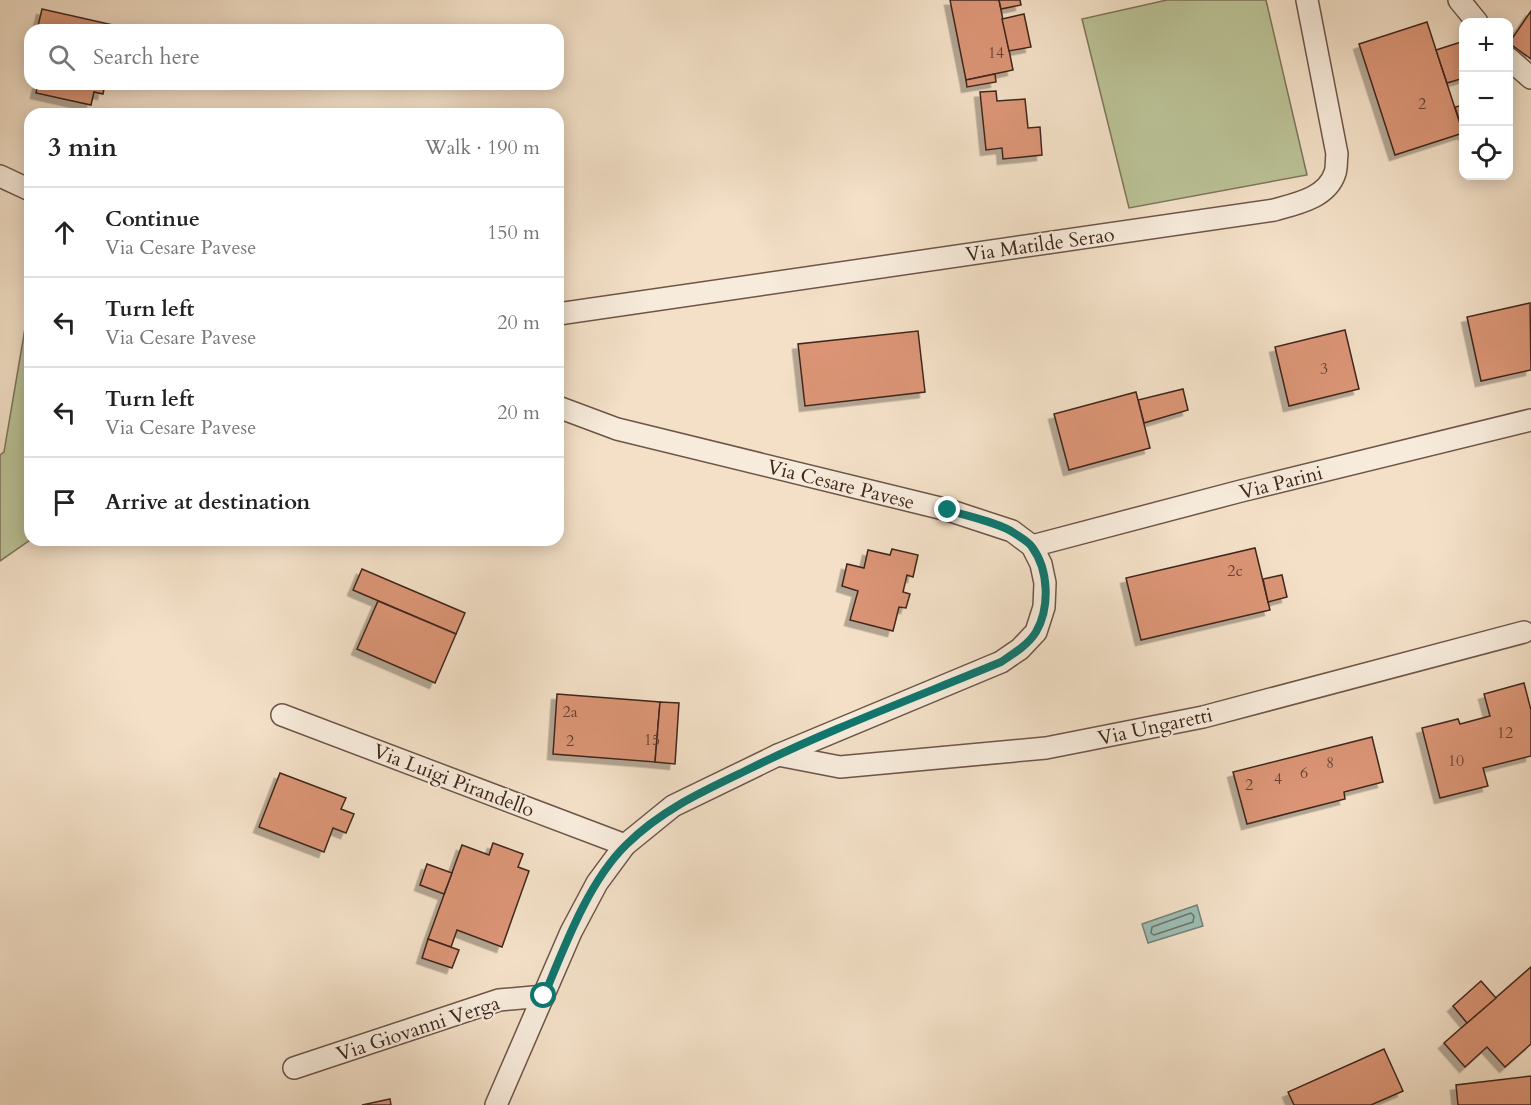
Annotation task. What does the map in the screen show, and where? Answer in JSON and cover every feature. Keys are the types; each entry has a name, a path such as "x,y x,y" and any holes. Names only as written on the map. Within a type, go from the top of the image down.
{"street":[{"name":"Via Matilde Serao","path":"564,313 1274,210 1308,200 1324,190 1335,174 1337,154 1307,0"},
{"path":"1460,0 1474,18"},
{"path":"1513,62 1531,78"},
{"path":"0,176 24,187"},
{"name":"Via Cesare Pavese","path":"564,409 617,429 948,510 1012,531 1032,546"},
{"name":"Via Parini","path":"1032,546 1241,491 1531,420"},
{"path":"496,1105 571,932 597,883 625,845 673,806 778,755 1001,662 1020,649 1036,632 1044,607 1045,583 1041,564 1032,546"},
{"name":"Via Ungaretti","path":"778,755 840,766 1046,748 1203,717 1524,632"},
{"name":"Via Luigi Pirandello","path":"282,715 625,845"},
{"name":"Via Giovanni Verga","path":"294,1068 499,1000 544,996"}],"green space":[{"path":"1167,0 1266,0 1307,175 1129,208 1082,19"},
{"path":"24,334 24,544 0,561 0,455 4,452"}],"water":[{"path":"1197,905 1203,926 1148,943 1142,924"}],"building":[{"path":"950,0 999,0 1013,70 966,80"},
{"path":"999,0 1020,0 1021,5 1001,9"},
{"path":"42,9 108,24 38,24"},
{"path":"1531,11 1531,59 1513,46 1513,37"},
{"path":"1024,14 1031,47 1009,51 1002,19"},
{"path":"1427,22 1459,121 1459,134 1395,155 1359,44"},
{"path":"1459,43 1459,79 1447,83 1436,50"},
{"path":"995,74 996,82 967,87 966,80"},
{"path":"37,90 104,90 103,94 94,92 91,105 36,93"},
{"path":"996,91 997,101 1025,99 1028,128 1040,127 1042,155 1003,159 1002,148 986,150 980,92"},
{"path":"1459,106 1459,119 1455,107"},
{"path":"1530,303 1531,370 1481,381 1467,317"},
{"path":"1345,330 1359,389 1289,406 1275,347"},
{"path":"918,331 925,392 805,406 798,344"},
{"path":"1183,389 1188,410 1144,423 1138,400"},
{"path":"1136,392 1150,448 1069,470 1054,414"},
{"path":"1255,548 1270,610 1141,640 1126,578"},
{"path":"892,549 918,555 913,577 907,575 903,592 910,594 906,608 899,607 893,631 850,620 858,591 842,586 847,564 864,568 868,550 890,555"},
{"path":"362,569 465,613 456,634 353,590"},
{"path":"1282,575 1287,597 1268,602 1263,579"},
{"path":"378,601 456,634 435,683 357,649"},
{"path":"1524,683 1531,710 1531,756 1483,768 1488,786 1440,798 1422,728 1458,719 1460,724 1490,716 1484,694"},
{"path":"557,694 660,702 655,762 553,754"},
{"path":"660,702 679,703 675,764 655,762"},
{"path":"1372,737 1383,782 1344,792 1345,799 1247,824 1233,772"},
{"path":"280,773 346,798 341,809 354,814 346,833 333,828 324,852 259,827"},
{"path":"493,843 523,854 518,867 529,871 502,947 457,930 451,947 428,939 462,845 489,855"},
{"path":"427,864 452,873 444,894 420,885"},
{"path":"428,939 459,950 452,968 422,958"},
{"path":"1531,967 1531,1044 1505,1067 1487,1047 1465,1067 1444,1043"},
{"path":"1481,981 1496,998 1467,1023 1453,1006"},
{"path":"1384,1049 1403,1091 1371,1105 1294,1105 1288,1092"},
{"path":"1531,1076 1531,1105 1458,1105 1456,1085"},
{"path":"390,1099 391,1105 362,1105"}],"route":[{"path":"544,996 571,932 597,883 625,845 673,806 778,755 1001,662 1020,649 1036,632 1044,607 1045,583 1041,564 1032,546 1012,531 948,510"}]}
